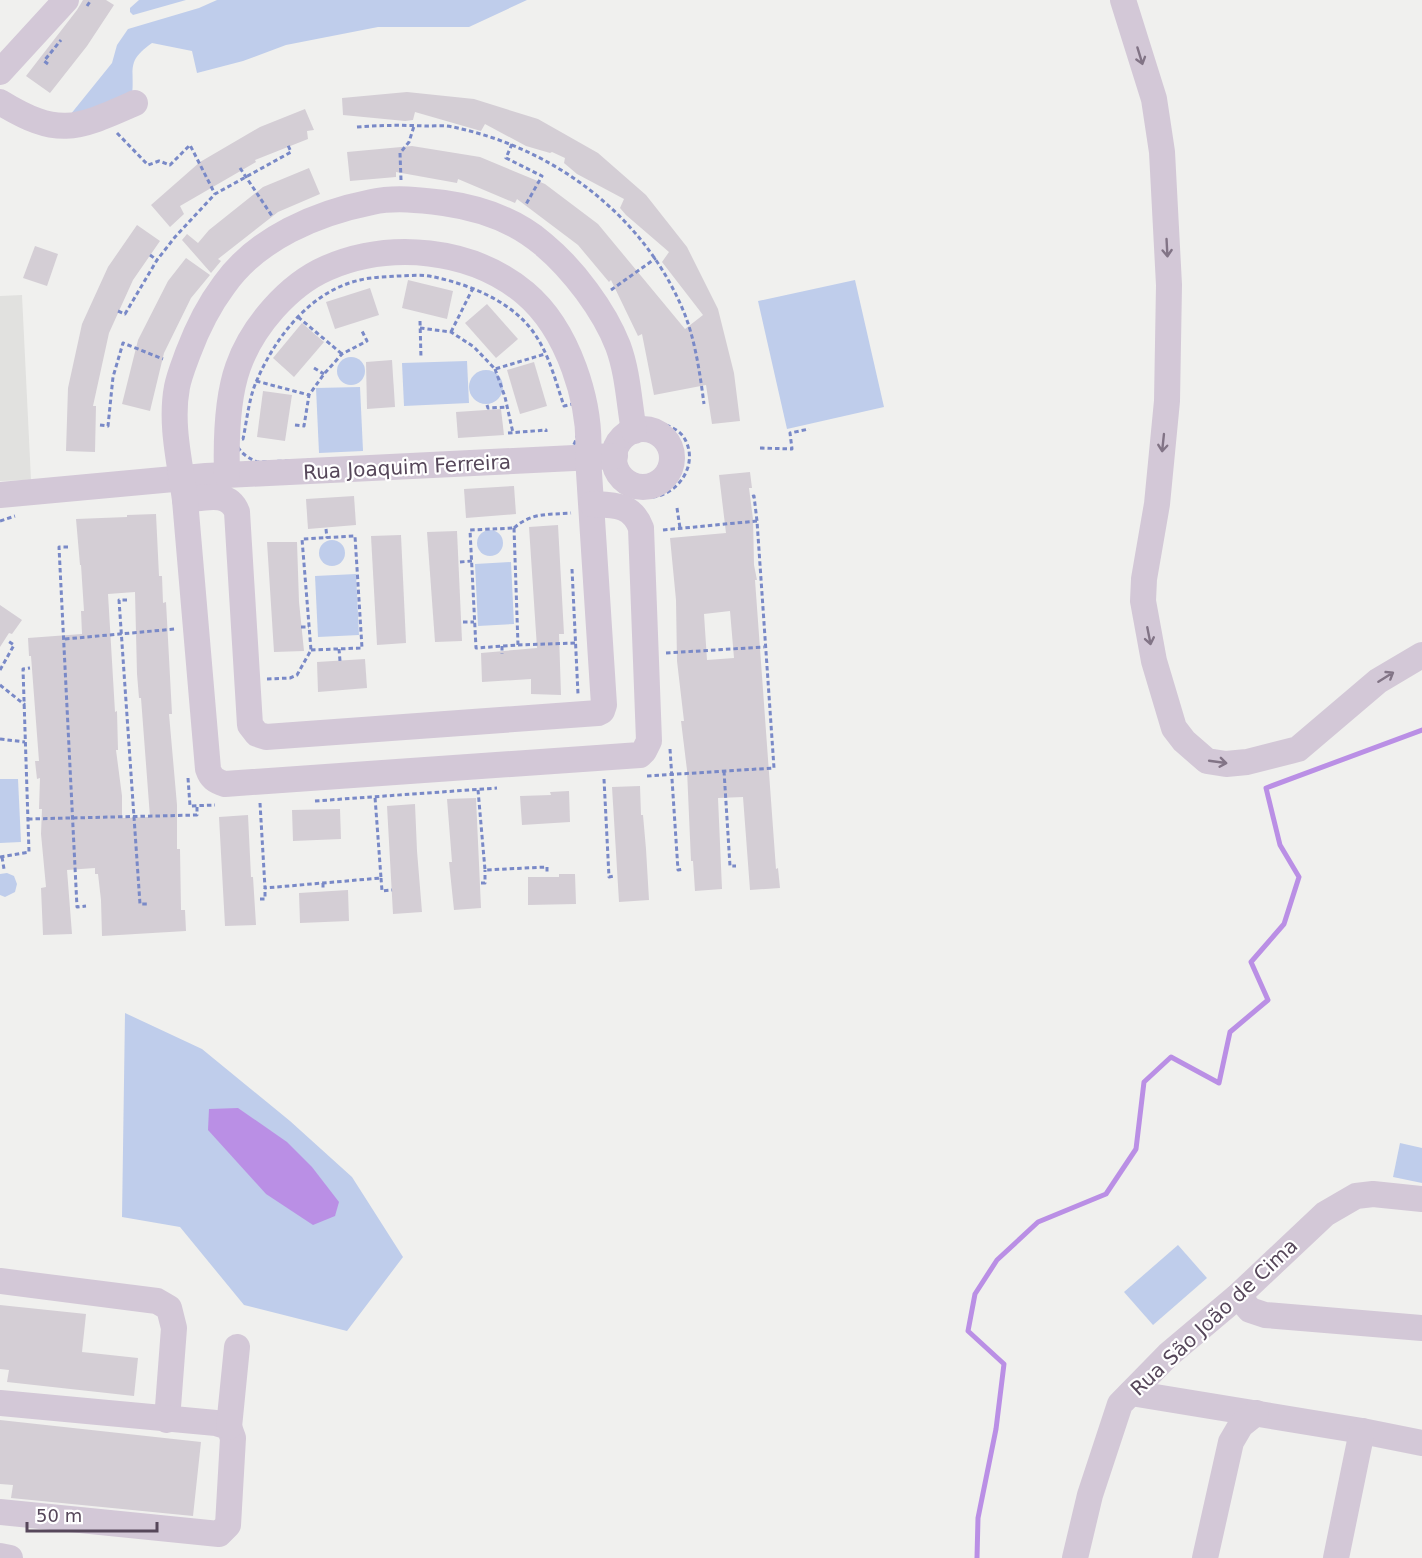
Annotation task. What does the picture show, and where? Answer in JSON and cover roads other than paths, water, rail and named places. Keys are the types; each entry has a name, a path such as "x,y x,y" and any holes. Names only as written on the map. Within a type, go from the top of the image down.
{"street":[{"path":"0,72 66,0"},
{"path":"1123,0 1154,99 1162,152 1169,285 1167,402 1157,504 1146,558 1143,601 1154,661 1174,728 1184,741 1207,760 1226,764 1298,749 1378,681 1422,655"},
{"path":"0,102 41,122 66,127 90,123 135,103"},
{"path":"592,504 621,506 630,510 641,528 649,741 640,755 225,784 215,781 210,775 175,427 175,403 177,385 192,342 206,313 225,283 249,259 274,240 319,216 382,201 426,200 480,210 505,220 542,243 561,260 581,284 618,346 630,393 643,425 660,434 667,441 673,459 667,476 652,486 634,486 619,474 615,466 615,450 622,438 643,425"},
{"path":"183,489 231,501 237,512 250,725 257,734 266,737 600,712 604,705 588,457 589,427 583,396 564,346 549,318 525,293 498,275 451,257 432,253 401,252 364,257 327,268 300,284 278,304 258,329 246,347 237,368 231,394 226,475"},
{"name":"Rua Joaquim Ferreira","path":"0,495 35,492 183,489 226,475 615,456"},
{"name":"Rua Joaquim Ferreira","path":"0,507 35,492"},
{"name":"Rua São João de Cima","path":"1075,1558 1090,1495 1120,1404 1168,1356 1238,1296 1325,1214 1356,1196 1373,1194 1422,1199"},
{"path":"0,1281 158,1301 169,1308 174,1328 167,1420"},
{"path":"1238,1296 1250,1310 1265,1315 1422,1328"},
{"path":"0,1512 219,1534 228,1525 232,1438 229,1427 237,1347"},
{"path":"1131,1393 1422,1443"},
{"path":"0,1403 216,1423 229,1427"},
{"path":"1205,1558 1231,1442 1241,1425 1256,1413"},
{"path":"1336,1558 1362,1431"},
{"path":"0,1556 10,1558"}],"waterway":[{"path":"977,1558 978,1518 996,1429 1004,1364 968,1331 975,1294 997,1260 1038,1222 1106,1194 1136,1149 1144,1082 1171,1057 1219,1083 1230,1032 1268,1000 1251,962 1284,924 1299,877 1280,845 1266,788 1422,730"}]}
